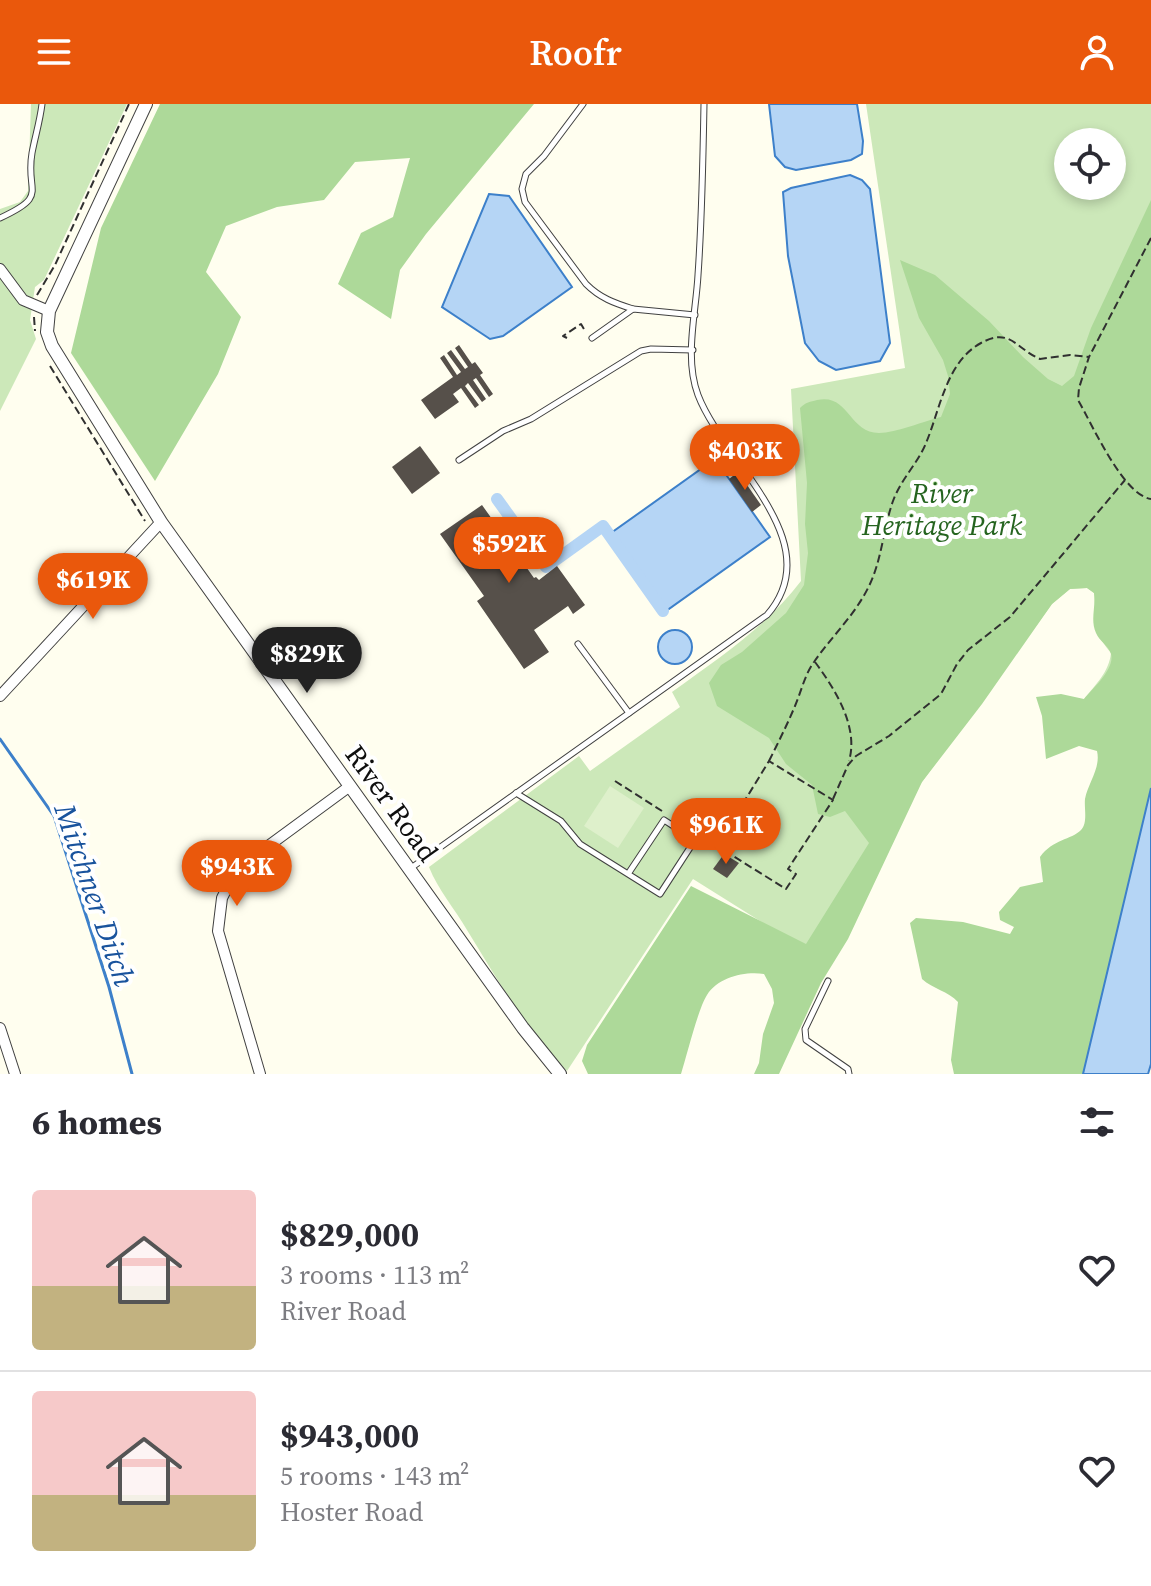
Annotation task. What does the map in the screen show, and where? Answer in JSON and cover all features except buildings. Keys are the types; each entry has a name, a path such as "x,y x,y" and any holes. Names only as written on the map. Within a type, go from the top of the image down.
{"street":[{"path":"0,269 17,294 36,307 49,311 146,104"},
{"name":"River Road","path":"49,311 47,332 52,346 156,527 350,786 523,1028 560,1074"},
{"path":"0,696 156,527"},
{"path":"260,1074 222,952 218,931 219,908 230,882 252,858 350,786"},
{"path":"0,1028 15,1074"}],"lane":[{"path":"0,218 25,205 32,194 32,158 42,104"},
{"path":"583,104 544,156 526,174 522,189 525,202 597,295 633,309 695,315"},
{"path":"410,869 767,615 787,579 788,560 775,518 706,412 692,376 704,104"},
{"path":"592,338 633,309"},
{"path":"459,460 641,351 693,350"},
{"path":"578,644 629,713"},
{"path":"516,793 561,821 580,844 628,874 660,894 695,840 664,820 628,874"},
{"path":"828,981 805,1029 806,1040 848,1069 849,1074"}],"path":[{"path":"38,340 33,323 38,292 45,286 129,104"},
{"path":"1151,238 1089,357 1078,400 1125,480 1136,492 1151,499"},
{"path":"567,338 563,336 581,324 592,338"},
{"path":"717,846 769,761 815,661 850,620 869,587 880,559 893,501 925,446 949,381 969,352 979,344 1008,337 1040,359 1070,355 1089,357"},
{"path":"48,363 156,527"},
{"path":"847,766 856,756 889,736 941,694 968,650 1010,617 1125,480"},
{"path":"697,833 786,889 796,874 788,869 833,800 852,746 842,702 815,661"},
{"path":"769,761 833,800"},
{"path":"615,781 666,813"},
{"path":"683,825 679,821 686,810"}],"green space":[{"path":"31,104 127,104 44,280 35,287 30,320 36,339 0,411 0,209 20,202 28,191"},
{"path":"160,104 534,104 400,270 391,319 338,284 361,233 393,217 410,158 355,162 324,200 277,207 226,226 206,272 241,317 218,374 155,481 71,353 101,228"},
{"name":"River Heritage Park","path":"866,104 1151,104 1151,743 1084,699 1105,672 1111,653 1095,624 1094,593 1087,588 1070,589 1052,604 922,782 808,951 693,879 567,1071 538,1039 513,1004 429,867 579,756 590,771 680,707 672,692 741,641 773,613 801,581 791,389 905,368"},
{"path":"1151,200 1151,788 1083,1074 954,1074 951,1060 958,1002 922,979 910,923 916,918 963,922 1010,934 1014,927 1000,920 999,912 1020,887 1043,882 1040,857 1050,847 1083,827 1085,799 1096,769 1097,751 1079,746 1046,759 1042,716 1036,697 1061,694 1084,699 1110,666 1110,651 1094,628 1094,593 1087,588 1070,589 1052,604 982,704 922,782 848,939 821,983 779,1074 754,1074 774,1003 772,989 764,974 757,973 725,980 707,995 681,1074 588,1074 582,1061 587,1045 691,886 806,944 869,843 845,811 830,817 818,814 812,785 786,764 769,738 717,706 709,683 721,665 742,652 786,613 804,585 808,553 805,524 807,483 800,408 810,402 828,399 843,407 861,426 879,433 941,417 950,394 948,376 943,360 919,318 900,260 935,275 989,321 1048,379 1062,386 1074,376 1091,328"},
{"path":"610,786 644,808 618,848 584,826"}],"water":[{"path":"769,104 857,104 862,154 851,160 796,170 785,167 775,156"},
{"path":"850,175 862,180 870,189 890,343 880,361 836,370 819,361 805,343 788,256 783,192"},
{"path":"489,194 509,196 572,287 503,336 490,339 442,307"},
{"path":"715,459 770,537 666,611 611,533"},
{"path":"675,630 687,635 692,647 687,659 675,664 663,659 658,647 663,635"},
{"path":"1151,788 1151,1064 1148,1074 1083,1074"}],"waterway":[{"path":"497,499 546,567 603,526 663,611"},
{"name":"Mitchner Ditch","path":"0,739 54,816 109,987 132,1074"}]}
